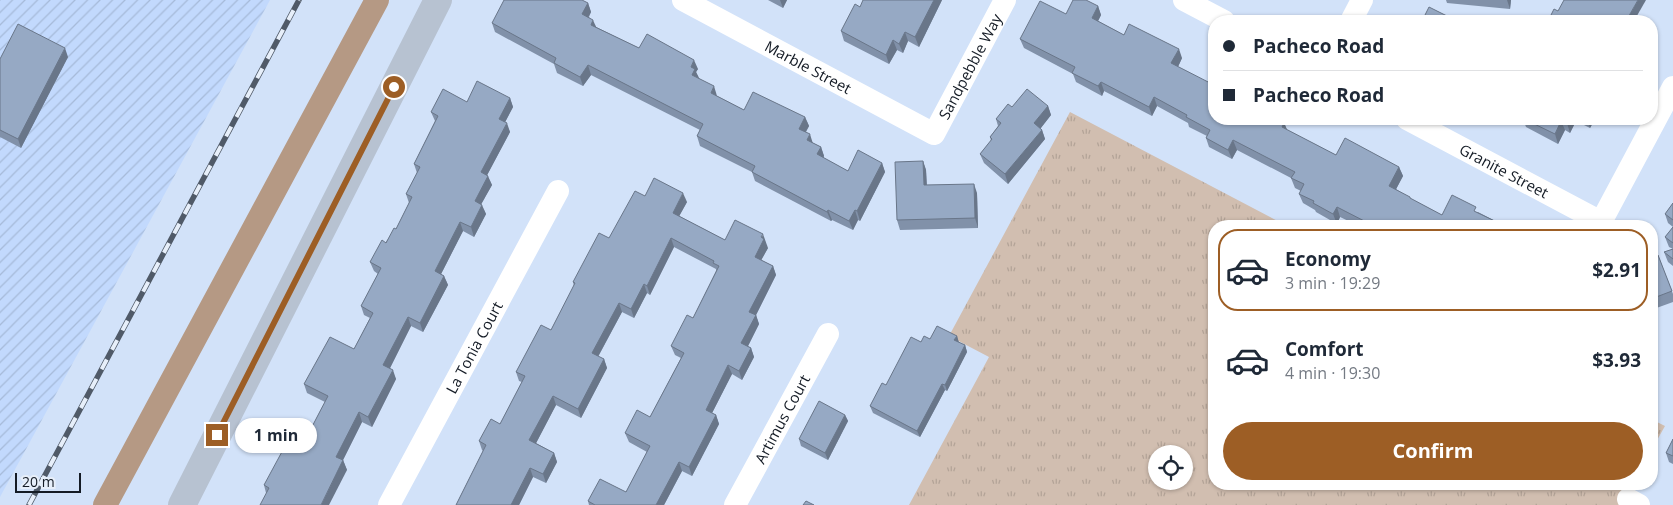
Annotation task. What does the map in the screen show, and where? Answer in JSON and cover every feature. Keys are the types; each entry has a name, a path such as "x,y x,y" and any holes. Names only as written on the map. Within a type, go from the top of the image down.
{"street":[{"path":"182,505 438,0"},
{"name":"Marble Street","path":"684,0 934,134"},
{"name":"Sandpebble Way","path":"934,134 1005,0"},
{"path":"1184,0 1213,15"},
{"path":"1354,15 1362,0"},
{"name":"Granite Street","path":"1658,115 1673,87"},
{"name":"Granite Street","path":"1418,125 1597,220"},
{"name":"Granite Street","path":"1602,220 1653,125"},
{"name":"La Tonia Court","path":"389,505 558,191"},
{"name":"Artimus Court","path":"735,505 828,334"}],"shaded area":[{"path":"0,0 270,0 0,497"}],"green space":[{"path":"1070,112 1276,220 1208,220 1208,490 1630,490 1622,505 909,505 989,357 949,336"},
{"path":"1658,422 1665,426 1658,438"}],"building":[{"path":"504,0 582,0 588,3 582,14 593,20 591,25 639,48 647,34 694,60 691,67 695,69 692,75 714,86 711,93 744,110 753,92 805,117 799,129 810,134 807,140 821,147 817,154 848,171 858,150 882,163 857,211 855,210 849,221 828,210 827,212 752,172 755,166 697,136 703,124 588,65 580,77 554,63 556,58 492,23"},
{"path":"863,0 934,0 915,37 905,32 899,44 893,40 886,55 841,31 855,4 860,7"},
{"path":"1073,0 1086,0 1098,6 1092,18 1124,35 1129,24 1179,49 1171,63 1208,82 1208,125 1283,125 1282,127 1336,155 1345,138 1399,167 1389,186 1410,198 1442,215 1452,195 1476,207 1474,211 1493,220 1362,220 1337,207 1333,214 1313,203 1314,201 1299,194 1304,184 1291,178 1295,172 1233,140 1228,150 1206,138 1210,130 1154,97 1149,107 1101,82 1098,86 1072,73 1075,67 1020,39 1040,1 1066,14"},
{"path":"1564,0 1638,0 1629,15 1551,15 1554,9 1558,11"},
{"path":"1429,7 1445,15 1425,15"},
{"path":"18,24 65,48 18,139 0,130 0,59"},
{"path":"477,81 510,98 499,119 507,123 481,172 488,176 475,201 482,205 471,227 460,222 435,271 444,276 420,323 408,317 383,365 393,370 368,417 359,412 336,457 343,460 321,505 260,505 269,488 264,485 291,435 304,442 328,396 304,384 330,337 354,349 373,313 361,306 381,268 370,262 382,240 386,243 394,228 396,229 412,197 406,194 420,167 414,164 438,116 431,112 443,89 467,102"},
{"path":"1027,89 1048,106 1034,123 1042,130 1005,174 980,154 992,139 990,137 1001,123 996,119 1008,104 1012,107"},
{"path":"1536,125 1559,125 1555,134"},
{"path":"923,161 924,185 974,184 975,218 897,220 895,162"},
{"path":"654,178 683,193 673,213 725,240 735,220 763,234 761,237 764,239 755,257 773,266 749,312 756,315 741,343 751,348 739,371 728,365 706,410 716,415 689,467 679,462 656,505 595,505 588,501 600,479 626,492 650,446 625,433 637,410 650,417 684,353 671,346 687,315 693,318 719,266 713,263 714,261 671,238 647,286 644,284 631,309 619,303 592,353 604,359 578,409 553,396 529,440 554,453 543,474 530,468 511,505 456,505 486,445 479,441 491,419 500,424 525,376 516,372 541,325 551,330 575,283 573,282 599,233 609,238 635,191 645,196"},
{"path":"1673,203 1673,220 1665,214"},
{"path":"1673,227 1673,243 1665,237"},
{"path":"1673,249 1673,259 1664,252"},
{"path":"1658,255 1672,291 1658,296"},
{"path":"937,326 957,336 954,340 965,345 945,385 942,384 917,431 870,406 882,383 886,385 911,337 921,342 924,336 930,339"},
{"path":"819,401 845,415 825,453 799,439"},
{"path":"1673,439 1673,456 1666,453"},
{"path":"806,501 814,505 803,505"}],"waterway":[{"path":"105,505 377,0"}],"railway":[{"path":"29,505 299,0"}],"route":[{"path":"217,435 394,87"}]}
